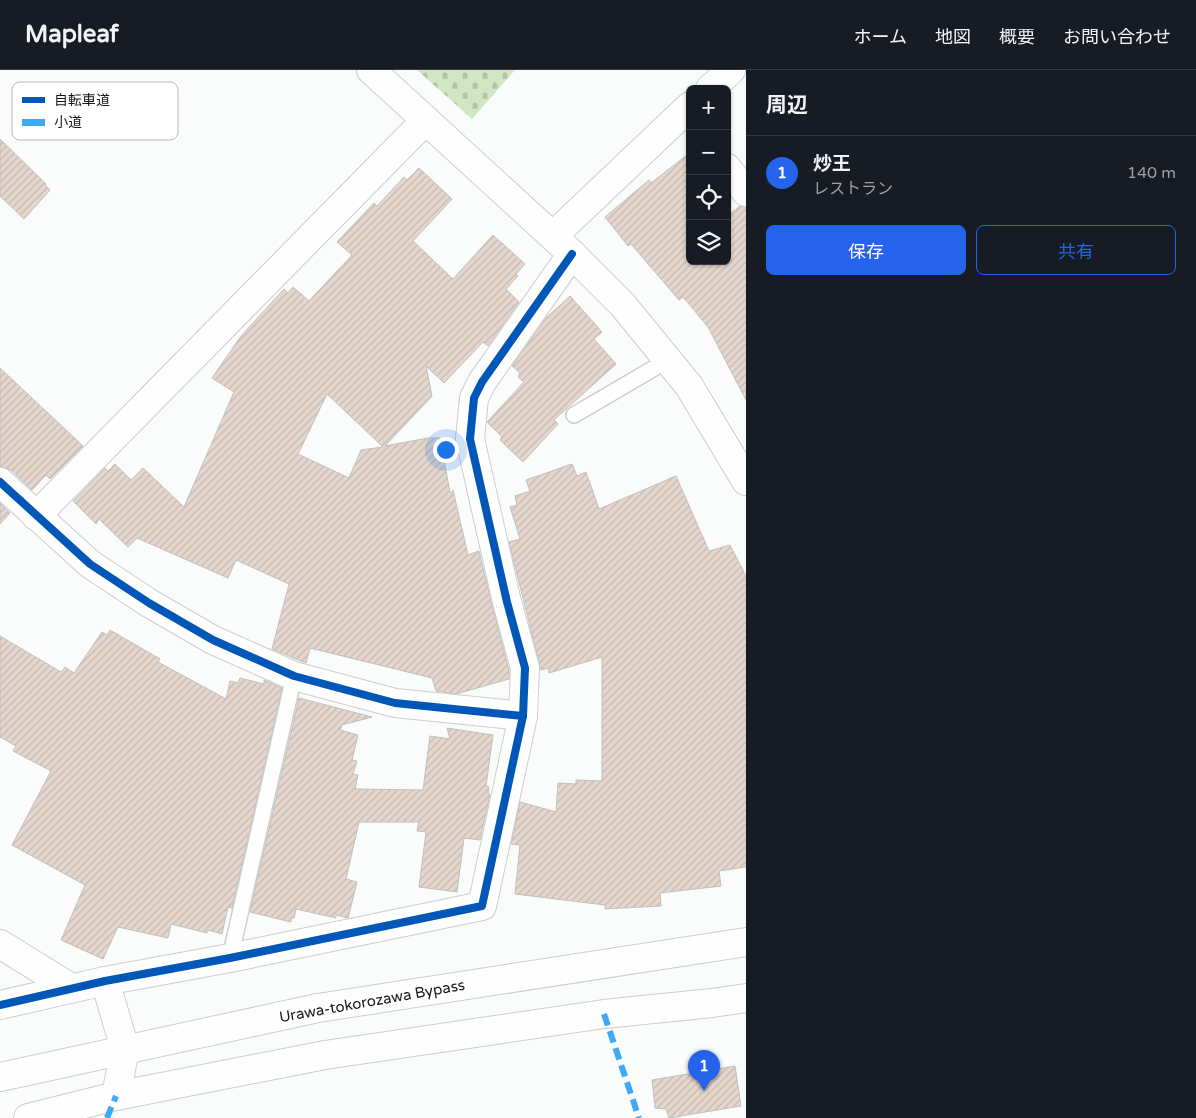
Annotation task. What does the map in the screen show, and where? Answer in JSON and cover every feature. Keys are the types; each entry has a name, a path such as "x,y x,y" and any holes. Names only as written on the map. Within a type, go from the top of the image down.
{"main road":[{"path":"371,70 562,245 622,304 689,386 746,481"},
{"path":"714,85 731,70"},
{"path":"0,1005 105,981 230,958 482,906 523,716 525,668 507,602 470,439 474,398 562,245 686,114"},
{"path":"36,516 426,120"},
{"path":"731,173 746,192"},
{"path":"0,482 90,564 148,603 213,640 294,676 395,703 523,716"},
{"name":"Urawa-tokorozawa Bypass","path":"0,1077 318,1008 746,942"},
{"path":"0,944 71,988"},
{"path":"105,981 125,1049 116,1096"},
{"path":"28,1118 116,1096 324,1055 604,1014 746,998"}],"lane":[{"path":"574,415 668,360"},
{"path":"230,958 294,676"}],"green space":[{"path":"417,70 515,70 472,119"}],"building":[{"path":"0,139 50,190 24,219 0,196"},
{"path":"686,156 686,265 731,265 731,213 740,206 746,207 746,400 708,327 683,297 679,300 631,244 628,246 605,217 649,180 651,183"},
{"path":"419,168 452,199 413,241 453,279 493,235 525,264 516,274 518,276 506,289 519,302 488,346 483,342 444,383 426,366 432,396 385,446 428,438 440,438 450,493 453,490 468,555 479,551 509,670 509,679 456,694 436,691 432,678 310,648 306,663 272,649 289,584 236,560 228,578 137,538 128,547 99,519 96,524 73,501 105,468 108,471 115,464 131,480 143,468 184,507 234,392 212,378 241,336 284,289 288,293 293,287 309,301 352,255 337,242 374,203 377,206 404,177 407,180","holes":["327,394 383,447 361,450 349,478 298,454"]},
{"path":"570,296 602,332 594,339 616,364 554,420 558,424 523,462 500,440 502,437 487,422 524,382 518,377 520,373 512,366 546,318"},
{"path":"0,368 83,446 50,479 46,475 32,490 11,470 0,467"},
{"path":"572,464 577,476 586,472 599,509 676,476 709,551 730,545 746,576 746,867 719,871 721,886 660,893 661,906 605,909 605,905 515,894 520,845 511,844 520,802 556,812 558,783 576,784 576,780 602,781 602,657 549,673 548,668 541,670 509,542 520,539 510,507 517,505 515,496 530,491 526,480"},
{"path":"0,503 10,513 0,524"},
{"path":"110,630 160,659 158,662 226,699 230,681 238,683 240,678 264,684 264,680 282,688 232,908 228,907 222,934 208,930 207,933 171,924 168,938 118,927 103,959 61,940 85,885 12,845 51,771 13,751 16,746 0,737 0,636 61,672 65,667 74,673 102,632 107,635"},
{"path":"299,698 372,717 342,725 340,730 358,735 352,760 357,761 353,774 358,775 355,789 423,790 430,736 450,739 447,728 493,735 486,786 489,787 488,794 490,794 480,840 464,838 457,892 419,887 426,832 417,831 419,822 359,822 346,879 357,882 348,918 336,915 336,918 296,909 291,922 250,912"},
{"path":"735,1066 741,1106 669,1118 666,1109 655,1108 652,1080"}],"marked path":[{"path":"604,1014 639,1118"},
{"path":"107,1118 116,1096"}],"cycle path":[{"path":"0,1005 105,981 230,958 482,906 523,716 525,668 507,602 470,439 474,398 482,382 572,254"},
{"path":"0,482 90,564 149,603 213,640 294,676 395,703 523,716"}],"place":[{"name":"炒王","path":"704,1091"}]}
